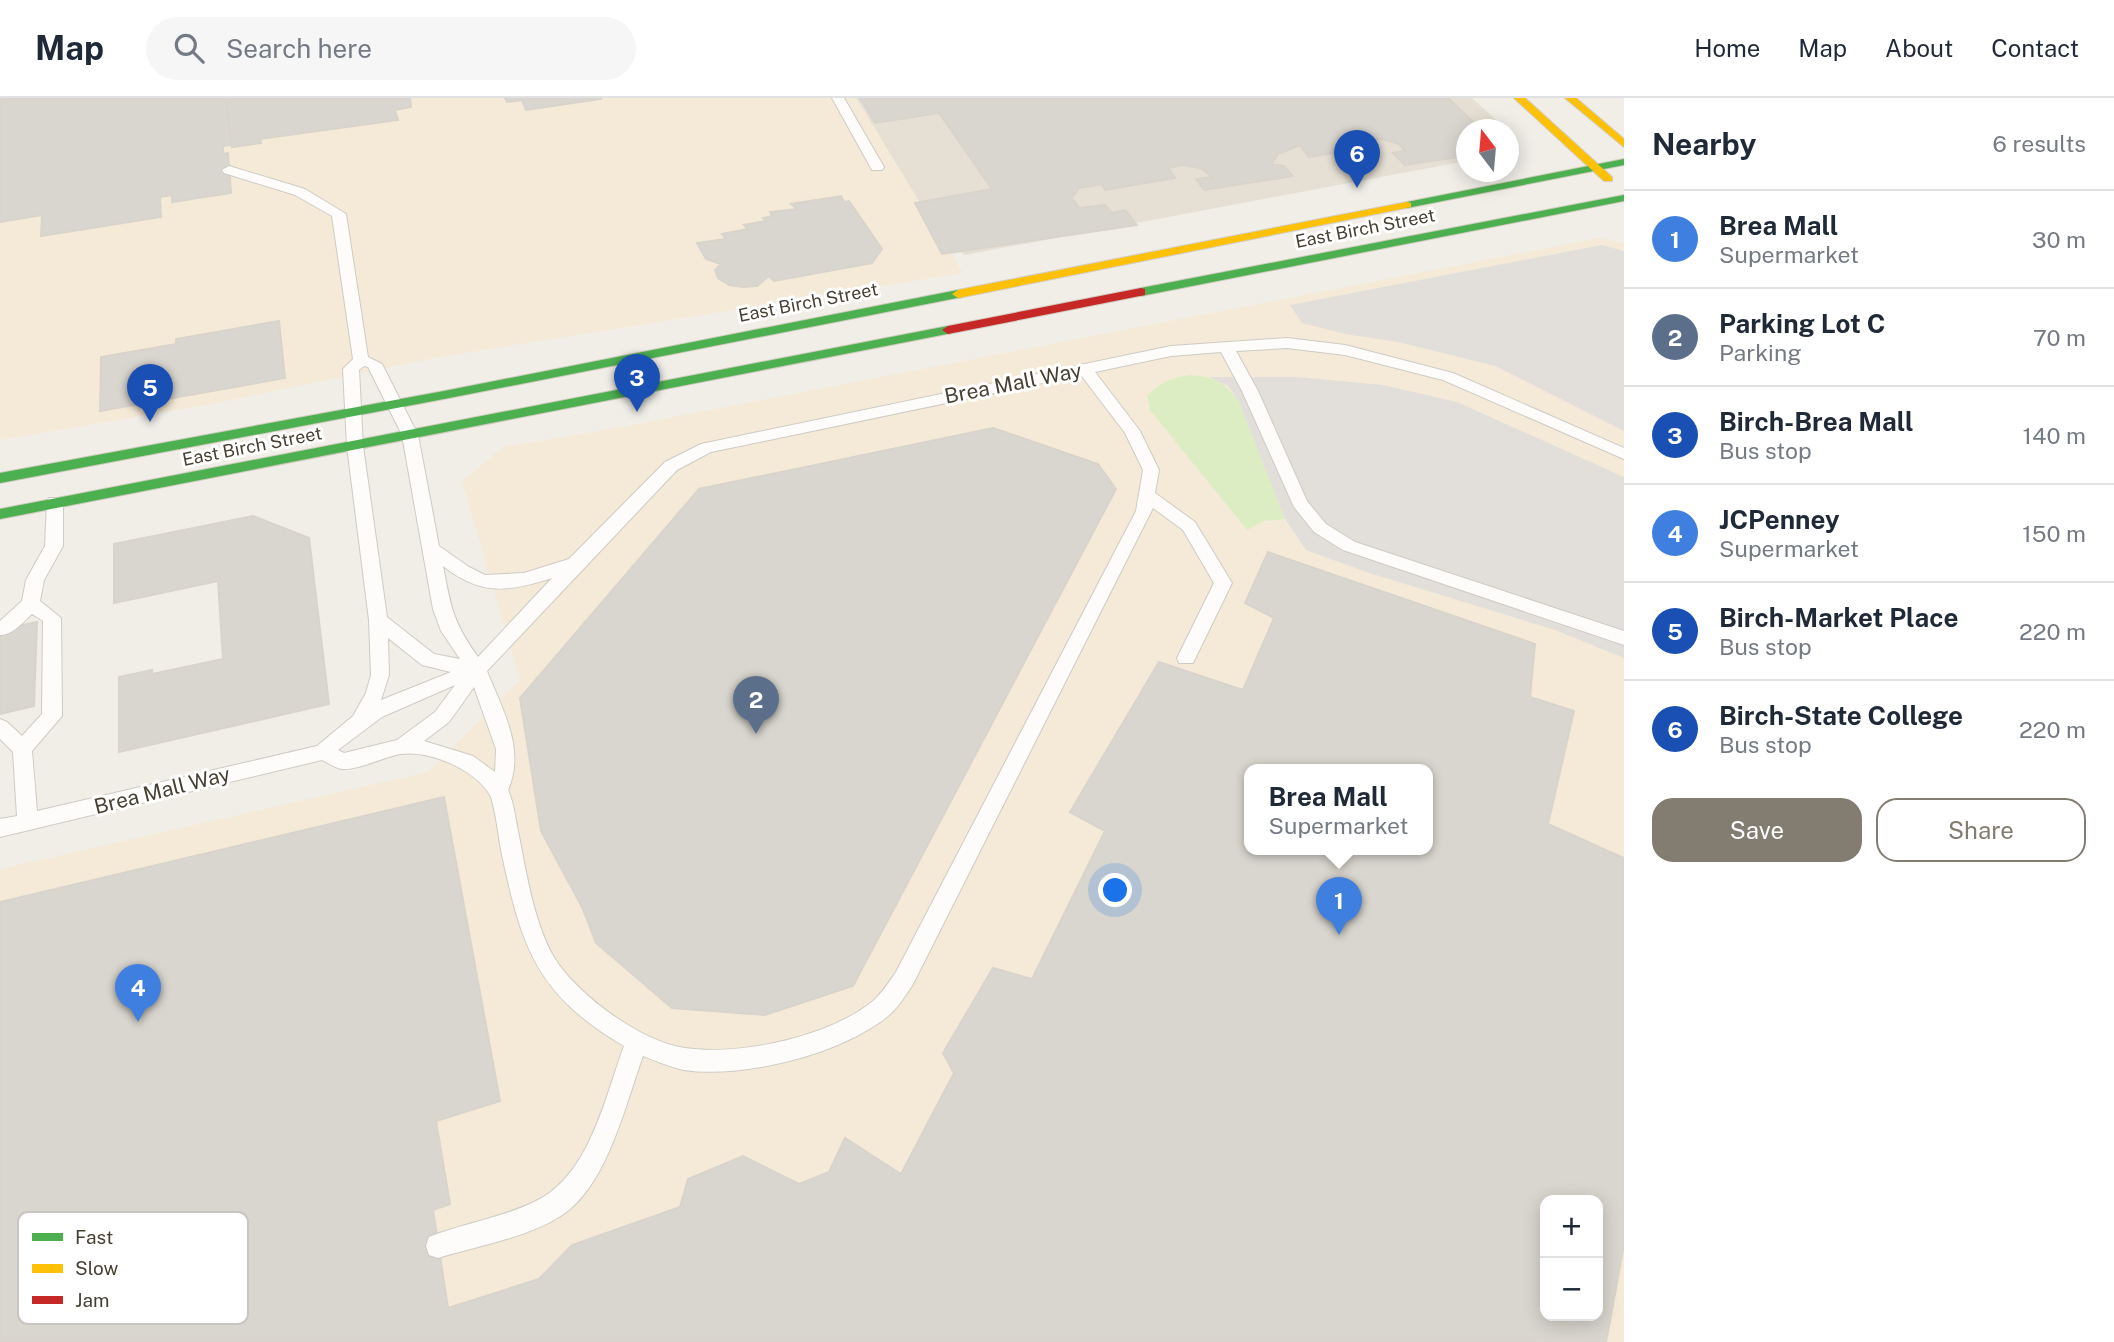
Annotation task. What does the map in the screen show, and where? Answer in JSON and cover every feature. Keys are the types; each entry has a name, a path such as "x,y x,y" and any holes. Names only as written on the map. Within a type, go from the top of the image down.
{"street":[{"path":"1519,98 1624,196"},
{"path":"1570,98 1624,144"},
{"name":"East Birch Street","path":"0,478 353,412 1624,162"},
{"name":"East Birch Street","path":"0,514 1624,196"}],"lane":[{"path":"838,98 877,167"},
{"path":"229,170 300,192 340,214 361,360"},
{"name":"Brea Mall Way","path":"323,751 343,761 403,746 442,717 477,670 671,466 707,448 1171,351 1287,343 1318,345 1448,376 1624,454"},
{"path":"1224,346 1250,391 1300,503 1320,528 1349,546 1624,638"},
{"path":"361,360 374,364 410,435 442,609 450,631 477,670 506,749 505,774 498,789"},
{"path":"361,360 351,369 355,446 378,620 380,675 375,694 361,719"},
{"path":"403,746 442,751 452,755 478,768 498,789 519,882 543,958 566,987 594,1014 637,1041 683,1059 751,1059 840,1032 881,1008 904,979 1144,511 1151,470 1132,431 1085,369"},
{"path":"1148,496 1189,526 1223,583 1186,658"},
{"path":"3,629 31,604 35,580 54,546 55,502"},
{"path":"433,550 473,578 494,582 518,581 576,563"},
{"path":"22,749 52,716 52,618 31,604"},
{"path":"378,620 429,660 477,670"},
{"name":"Brea Mall Way","path":"0,828 323,751 344,729 361,719 416,692 477,670"},
{"path":"0,727 22,749 27,822"},
{"path":"438,1246 547,1208 574,1189 588,1168 637,1041"}],"shaded area":[{"path":"0,98 856,98 963,273 434,358 217,403 0,440"},
{"path":"856,98 1472,98 1495,119 1456,119 1456,163 965,255 943,241"},
{"path":"1599,238 1624,243 1624,1342 0,1342 0,869 428,772 520,680 462,481 503,447 622,427"},
{"path":"1602,245 1624,251 1624,431 1495,366 1398,342 1350,335 1302,323 1290,305"},
{"path":"1209,377 1297,377 1383,385 1457,402 1624,477 1624,658 1555,630 1366,572 1306,550 1285,519 1239,402 1228,386"}],"green space":[{"path":"1189,375 1218,381 1239,402 1285,519 1264,521 1247,530 1150,410 1147,396 1152,391 1166,382"}],"building":[{"path":"0,98 226,98 231,145 223,146 223,154 228,153 231,193 172,202 172,195 160,197 161,217 41,236 42,215 0,222"},
{"path":"226,98 410,98 411,107 395,110 398,120 260,139 261,143 232,147"},
{"path":"505,98 601,99 526,110 522,100 507,102"},
{"path":"860,98 1448,98 1470,119 1456,119 1456,157 1405,165 1393,153 1405,151 1399,144 1383,139 1363,140 1372,147 1309,157 1300,145 1278,154 1271,164 1284,166 1293,176 1204,190 1196,179 1212,177 1201,168 1183,165 1168,168 1175,178 1105,190 1102,184 1079,188 1072,198 1079,208 1105,205 1112,213 1125,210 1137,225 942,254 915,203 992,189 939,113 875,123"},
{"path":"841,196 844,202 849,201 882,249 872,263 774,281 769,276 757,286 743,287 729,285 718,278 715,270 721,264 706,259 697,243 726,239 722,234 748,229 744,225 766,221 763,218 772,216 770,212 797,209 791,204"},
{"path":"279,321 285,378 100,411 101,357 176,344 176,339"},
{"path":"993,428 1098,464 1116,489 853,986 765,1015 672,1008 596,943 582,907 541,831 520,698 699,489"},
{"path":"253,516 309,538 329,704 119,752 119,677 152,670 152,674 223,659 218,581 114,603 114,544"},
{"path":"1268,552 1535,644 1530,697 1574,711 1548,824 1624,858 1624,1245 1606,1342 0,1342 0,902 444,797 500,1101 436,1121 450,1204 433,1210 448,1308 539,1279 572,1245 680,1207 688,1179 743,1156 799,1184 829,1172 845,1138 901,1174 954,1073 943,1053 993,968 1032,979 1105,831 1070,812 1159,662 1243,690 1274,618 1245,603"},
{"path":"37,622 34,706 0,714 0,630"}],"traffic: fast":[{"path":"1407,205 1624,162"},
{"path":"1141,292 1624,198"},
{"path":"0,478 444,395 958,294"},
{"path":"0,514 948,330"}],"traffic: slow":[{"path":"1519,98 1608,179"},
{"path":"1570,98 1624,144"},
{"path":"958,294 1407,205"}],"traffic: jam":[{"path":"948,330 1141,292"}],"place":[{"name":"Birch-State College","path":"1357,188"},
{"name":"Birch-Brea Mall","path":"637,412"},
{"name":"Birch-Market Place","path":"150,422"},
{"name":"Parking Lot C","path":"756,734"},
{"name":"Brea Mall","path":"1339,935"},
{"name":"JCPenney","path":"138,1022"}]}
